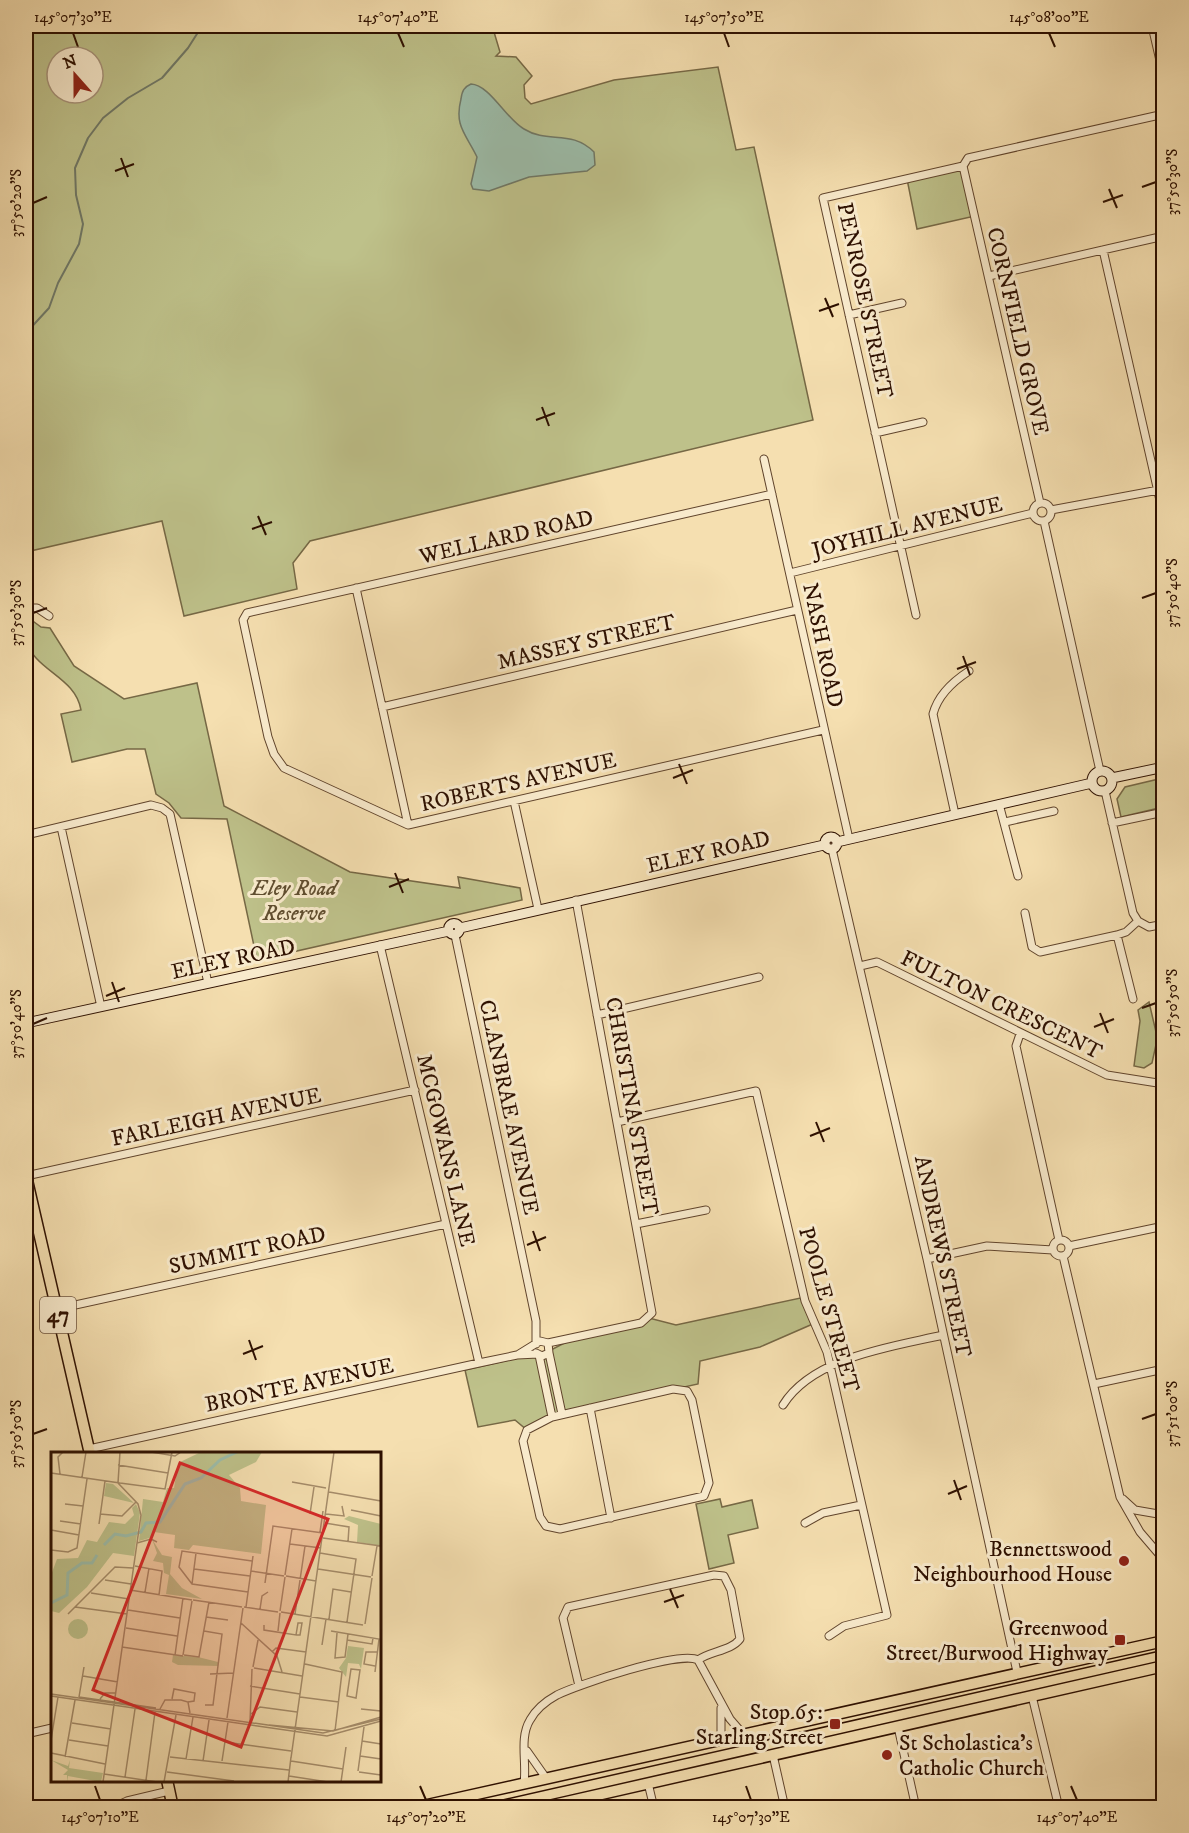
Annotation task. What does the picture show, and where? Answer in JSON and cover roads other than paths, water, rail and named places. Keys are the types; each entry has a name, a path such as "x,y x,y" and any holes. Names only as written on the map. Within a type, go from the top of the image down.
{"main road":[{"path":"1112,778 1164,767"},
{"path":"1100,771 1109,773 1112,778 1112,785 1105,791 1098,790 1092,783 1095,774 1100,771"},
{"name":"ELEY ROAD","path":"26,1023 380,945 454,931 576,900 831,845 1092,783"},
{"name":"47","path":"26,1176 29,1211 57,1309 90,1451"},
{"path":"414,1808 1164,1641"},
{"path":"540,1808 1164,1666"},
{"path":"168,1786 173,1808"}],"street":[{"path":"1152,26 1164,78"},
{"path":"963,166 968,158 1164,114"},
{"name":"CORNFIELD GROVE","path":"963,166 1040,503"},
{"name":"PENROSE STREET","path":"916,615 823,198 963,166"},
{"path":"989,276 1164,236"},
{"path":"1104,250 1160,490 1164,518"},
{"path":"849,315 902,303"},
{"path":"875,433 923,422"},
{"name":"NASH ROAD","path":"764,459 849,839"},
{"path":"1051,510 1160,490"},
{"name":"WELLARD ROAD","path":"247,612 772,494"},
{"path":"1040,503 1047,504 1051,510 1049,518 1044,521 1037,520 1033,513 1036,505 1040,503"},
{"name":"JOYHILL AVENUE","path":"790,573 900,548 1033,513"},
{"path":"1044,521 1100,771"},
{"path":"356,588 408,825"},
{"path":"26,608 38,608 49,616"},
{"name":"MASSEY STREET","path":"382,707 797,610"},
{"name":"ROBERTS AVENUE","path":"247,612 243,620 268,737 274,754 284,768 408,825 824,730"},
{"path":"955,814 933,714 936,701 957,678 969,671"},
{"path":"1105,791 1133,913 1138,921 1149,927 1164,924"},
{"path":"514,801 538,909"},
{"path":"999,804 1018,876"},
{"path":"26,835 151,805 162,808 170,814 208,983"},
{"path":"1005,822 1054,811"},
{"path":"1112,823 1164,812"},
{"path":"61,827 101,1007"},
{"name":"ANDREWS STREET","path":"831,845 927,1259 1017,1672"},
{"name":"CHRISTINA STREET","path":"548,1348 576,1337 641,1323 652,1313 576,900"},
{"path":"1025,913 1032,947 1040,952 1117,935 1126,932 1138,921"},
{"name":"CLANBRAE AVENUE","path":"454,931 536,1321 536,1345 552,1417"},
{"path":"1117,935 1133,999"},
{"name":"MCGOWANS LANE","path":"380,945 478,1363"},
{"name":"FULTON CRESCENT","path":"860,966 877,962 1107,1075 1161,1083"},
{"path":"597,1015 759,977"},
{"path":"1020,1034 1016,1046 1059,1240 1053,1250"},
{"path":"1161,1083 1164,1064"},
{"name":"FARLEIGH AVENUE","path":"26,1176 415,1090"},
{"name":"POOLE STREET","path":"617,1122 756,1091 806,1301 830,1367 887,1615 844,1626 829,1636"},
{"path":"636,1224 706,1210"},
{"name":"SUMMIT ROAD","path":"57,1309 446,1224"},
{"path":"1069,1246 1164,1226"},
{"path":"1059,1240 1066,1242 1069,1246"},
{"path":"927,1259 987,1246 1053,1250 1056,1254 1063,1256 1068,1253 1069,1246"},
{"path":"1063,1256 1120,1497 1140,1532 1164,1560"},
{"name":"CLANBRAE AVENUE","path":"536,1321 548,1348 562,1414"},
{"path":"783,1405 791,1392 830,1367 868,1352 943,1335"},
{"name":"BRONTE AVENUE","path":"90,1451 478,1363 517,1355 538,1355 548,1348 543,1341 517,1355"},
{"path":"1094,1384 1164,1369"},
{"path":"673,1389 687,1391 692,1400 709,1483 707,1493 700,1498 552,1529 542,1521 524,1435 538,1422 562,1414 673,1389"},
{"path":"590,1408 611,1518"},
{"path":"1120,1497 1135,1510 1164,1515"},
{"path":"805,1523 823,1513 861,1505"},
{"path":"579,1686 563,1618 568,1607 714,1575 724,1576 731,1590 740,1639 732,1646 712,1651 698,1660"},
{"path":"524,1783 525,1730 536,1711 555,1696 579,1686 647,1665 688,1657 698,1660 720,1703 743,1734"},
{"path":"1032,1696 1059,1808"},
{"path":"720,1703 721,1738"},
{"path":"898,1727 916,1808"},
{"path":"26,1734 51,1728"},
{"path":"525,1749 546,1778"},
{"path":"773,1755 785,1808"},
{"path":"648,1783 654,1808"},
{"path":"112,1808 168,1786"}],"waterway":[{"path":"26,333 49,308 58,283 79,244 83,224 76,195 75,168 88,138 103,118 128,98 162,78 188,48 202,26"}],"tram line":[{"path":"467,1808 1164,1650"}],"place":[{"name":"Bennettswood Neighbourhood House","path":"1124,1561"},
{"name":"Greenwood Street/Burwood Highway","path":"1120,1640"},
{"name":"Stop 65: Starling Street","path":"835,1724"},
{"name":"St Scholastica's Catholic Church","path":"887,1755"}],"park label":[{"name":"Eley Road Reserve","path":"294,900"}]}
